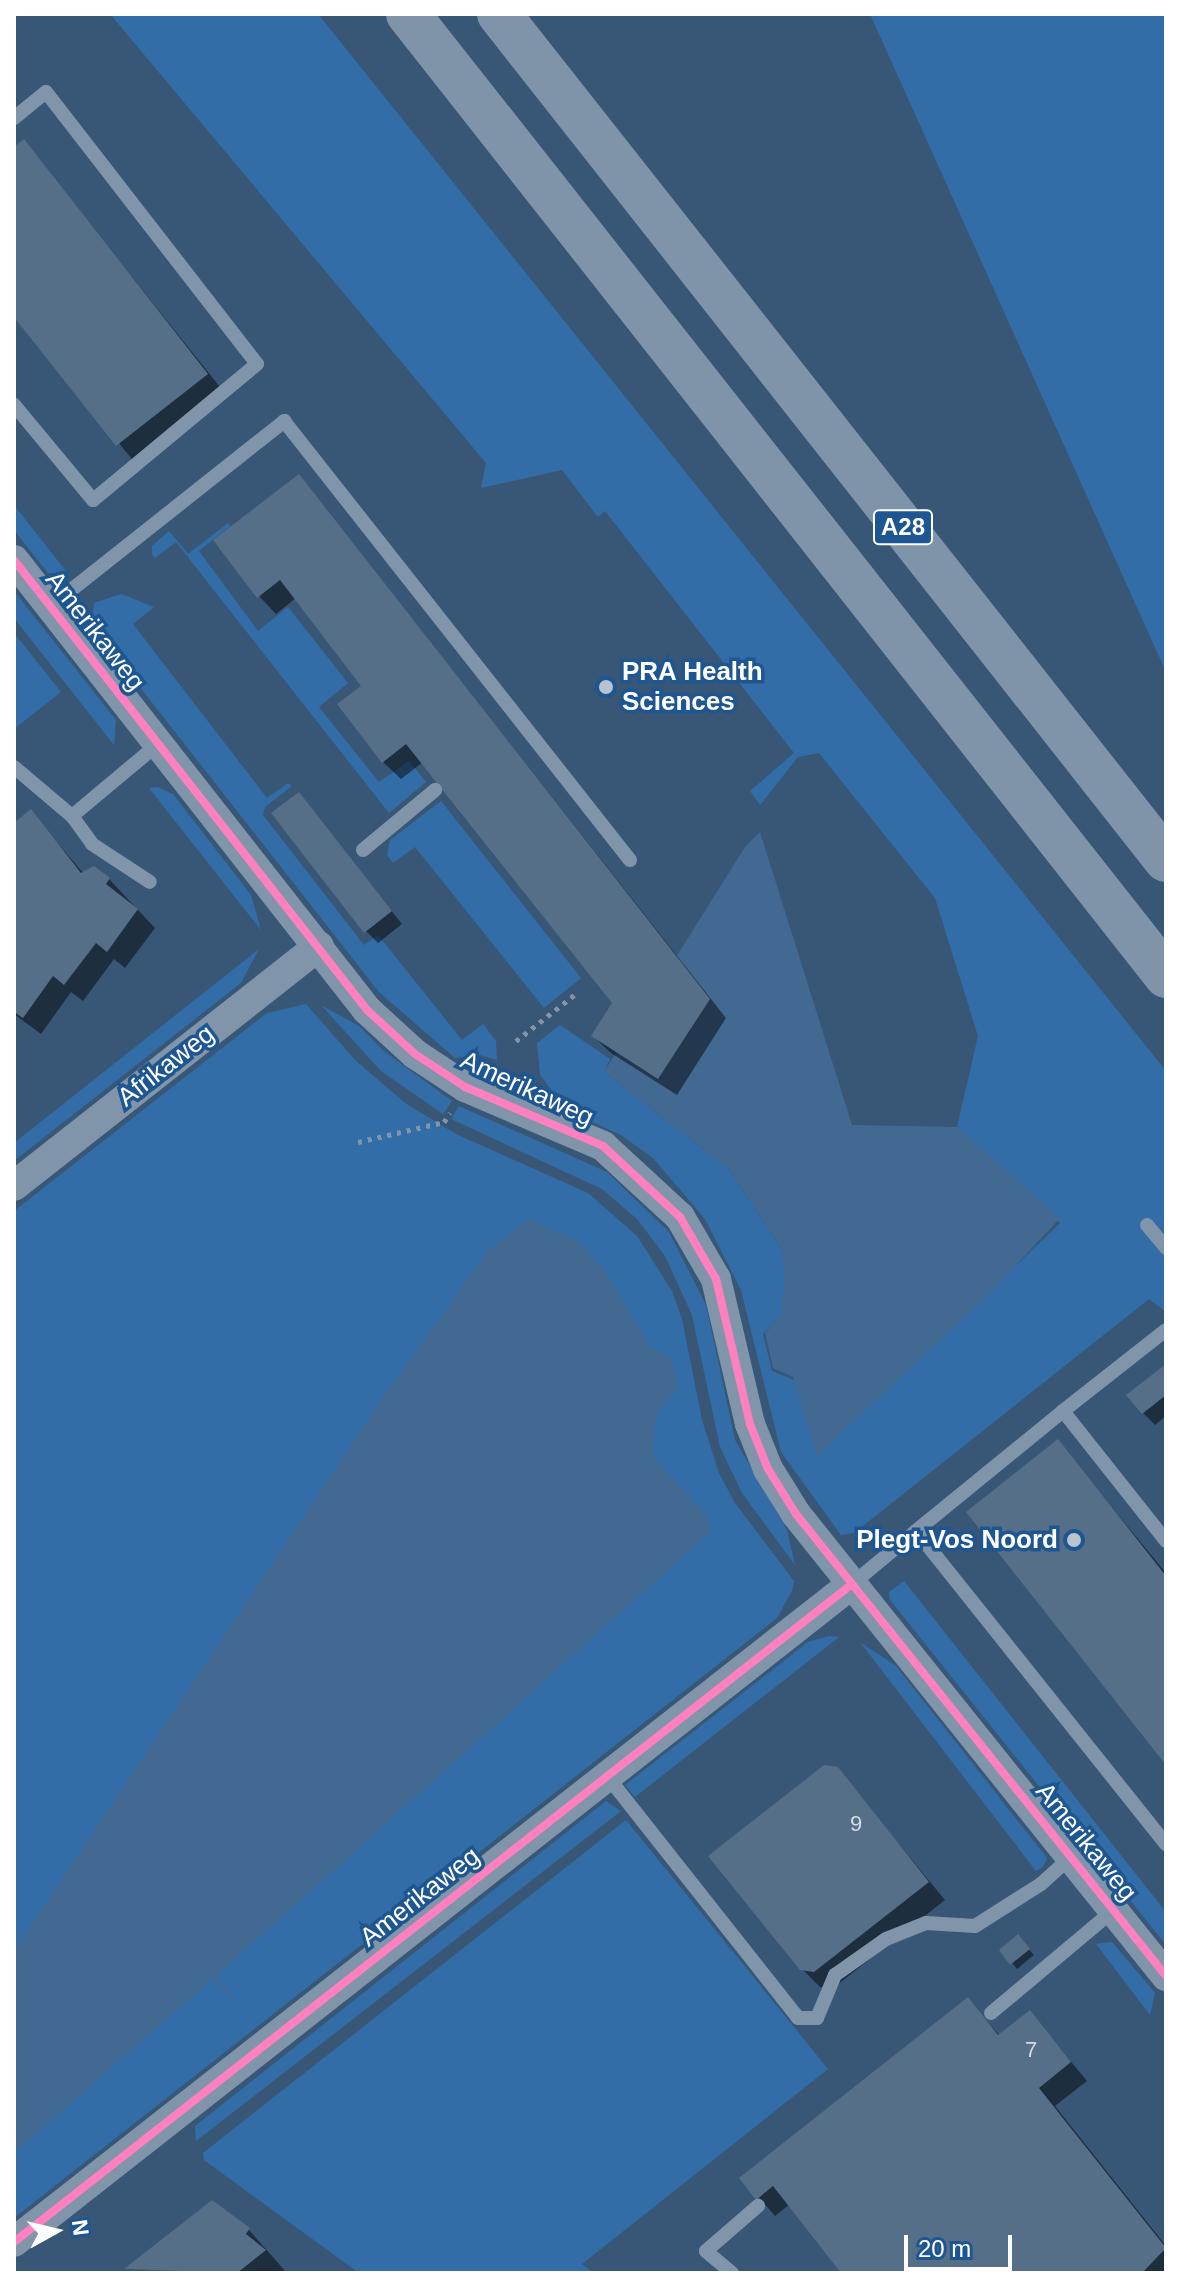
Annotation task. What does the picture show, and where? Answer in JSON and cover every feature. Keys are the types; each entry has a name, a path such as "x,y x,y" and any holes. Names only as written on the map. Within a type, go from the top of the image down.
{"highway":[{"name":"A28","path":"408,14 1166,976"},
{"name":"A28","path":"499,14 1166,860"}],"street":[{"name":"Amerikaweg","path":"14,560 367,1010 415,1054 465,1087 603,1146 680,1217 716,1279 750,1424 768,1469 852,1584 1116,1909 1166,1976"},
{"name":"Afrikaweg","path":"14,1186 319,946"},
{"name":"Amerikaweg","path":"14,2242 852,1584"}],"lane":[{"path":"14,118 46,92 257,364 93,500 14,405"},
{"path":"51,606 284,421 630,860"},
{"path":"72,816 158,744"},
{"path":"14,767 72,816 92,844 150,882"},
{"path":"363,850 435,790"},
{"path":"1147,1225 1166,1248"},
{"path":"852,1584 1166,1330"},
{"path":"1063,1411 1166,1541"},
{"path":"916,1531 1166,1844"},
{"path":"607,1776 798,2018 817,2018 835,1975 886,1939 926,1923 975,1926 1041,1884 1072,1856"},
{"path":"991,2013 1116,1909"},
{"path":"732,2273 706,2251 758,2206"}],"path":[{"path":"516,1041 578,992"},
{"path":"358,1142 444,1122 465,1087"}],"shaded area":[{"path":"110,14 318,14 1166,1071 1166,1312 1149,1299 854,1533 841,1535 781,1452 741,1290 705,1219 653,1158 621,1135 572,1113 540,1075 537,1043 560,1025 610,1059 604,1072 728,1168 782,1249 786,1273 781,1316 763,1334 772,1371 794,1380 818,1455 1060,1223 957,1127 978,1036 935,898 819,753 798,757 760,805 750,791 794,753 605,511 598,517 562,470 481,488 486,463"},
{"path":"870,14 1166,14 1166,672"},
{"path":"14,505 69,575 48,573 14,530"},
{"path":"228,523 230,526 199,551 258,631 288,607 348,683 319,707 379,782 409,761 426,782 389,813 176,542 155,558 152,554 152,546 169,531 188,554"},
{"path":"14,591 116,720 114,745 14,618"},
{"path":"121,594 154,607 133,624 267,798 288,783 292,786 265,807 263,815 364,945 378,935 462,1040 483,1024 496,1041 497,1060 480,1055 455,1058 379,992 92,626 94,603"},
{"path":"14,633 61,692 14,729"},
{"path":"158,787 173,794 251,895 261,930 149,788"},
{"path":"441,801 581,978 544,1008 415,847 393,863 387,855 390,840"},
{"path":"760,832 852,1125 957,1127 1060,1218 987,1296 817,1456 793,1377 773,1368 765,1333 781,1315 785,1273 782,1249 728,1168 604,1072 745,847"},
{"path":"259,949 241,983 14,1161 14,1143"},
{"path":"306,1004 355,1060 405,1103 456,1134 588,1193 637,1236 672,1291 682,1319 702,1420 719,1473 735,1503 794,1581 792,1591 777,1618 14,2218 14,1211 267,1013"},
{"path":"321,1005 359,1026 385,1052 452,1101 443,1114 381,1071"},
{"path":"459,1106 607,1172 669,1232 706,1305 735,1440 787,1530 795,1565 742,1493 720,1447 692,1315 665,1256 637,1219 602,1189 451,1119"},
{"path":"529,1219 579,1242 608,1275 651,1348 671,1357 678,1388 657,1413 652,1449 655,1459 708,1517 711,1531 216,1976 244,2011 213,1978 14,2153 14,1951 380,1402 488,1251"},
{"path":"904,1581 1166,1912 1166,1945 890,1600 889,1592"},
{"path":"829,1636 839,1637 635,1797 625,1785 808,1642"},
{"path":"860,1642 896,1666 1047,1858 1043,1867 1036,1871"},
{"path":"606,1801 621,1811 196,2141 195,2126"},
{"path":"626,1820 828,2069 582,2264 594,2273 359,2273 204,2160 203,2153"},
{"path":"1112,1942 1155,1993 1150,2015 1096,1944"}],"building":[{"path":"24,139 208,374 116,446 14,317 14,147"},
{"path":"299,474 710,999 658,1079 591,1036 612,1003 406,744 382,763 337,704 361,686 280,580 257,598 213,540"},
{"path":"299,792 392,911 364,933 271,813"},
{"path":"31,809 81,873 94,866 110,878 106,884 138,909 107,952 96,943 64,985 53,976 23,1018 14,1012 14,823"},
{"path":"1166,1364 1166,1395 1142,1414 1126,1395"},
{"path":"1058,1439 1166,1576 1166,1765 966,1512"},
{"path":"824,1765 838,1767 929,1882 814,1972 800,1970 708,1856"},
{"path":"1018,1934 1030,1949 1010,1965 999,1950"},
{"path":"968,1997 998,2035 1030,2010 1071,2062 1039,2088 1166,2248 1142,2273 841,2273 773,2186 756,2200 739,2178"},
{"path":"212,2200 250,2228 246,2234 266,2250 237,2273 124,2269"}],"cycle path":[{"path":"14,560 367,1010 415,1054 465,1087 603,1146 680,1217 716,1279 750,1424 768,1469 796,1514 1166,1976"},
{"path":"14,2242 852,1584"}],"place":[{"name":"PRA Health Sciences","path":"606,687"},
{"name":"Plegt-Vos Noord","path":"1074,1540"}]}
